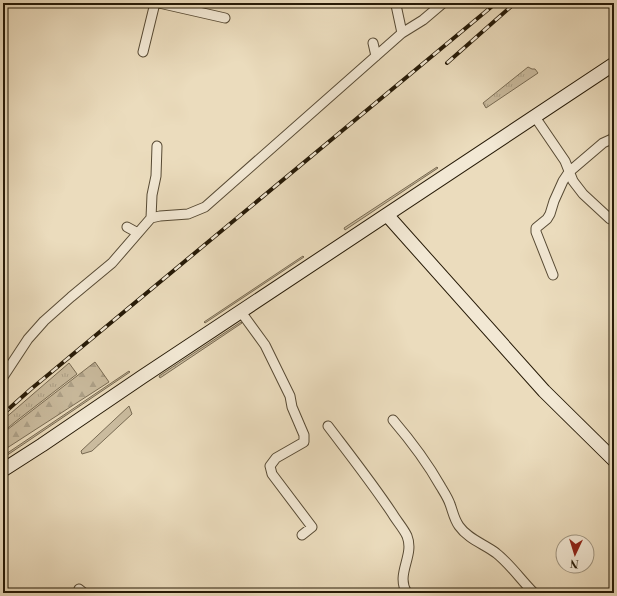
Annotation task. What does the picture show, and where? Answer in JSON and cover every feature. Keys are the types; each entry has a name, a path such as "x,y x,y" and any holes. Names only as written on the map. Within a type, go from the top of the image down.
{"main road":[{"path":"3,470 614,64"},
{"path":"388,215 544,391 614,460"}],"street":[{"path":"143,52 155,3"},
{"path":"159,3 225,18"},
{"path":"3,376 28,339 44,321 112,263 151,218 188,214 205,207 402,33 423,20 443,3"},
{"path":"396,5 402,33"},
{"path":"374,43 376,56"},
{"path":"535,117 565,161 573,181 583,194 610,219"},
{"path":"553,275 536,232 536,228 547,219 550,214 563,181 569,172 603,143 614,138"},
{"path":"151,218 152,195 156,176 157,146"},
{"path":"127,227 138,233"},
{"path":"241,312 265,345 290,396 292,407 304,435 304,442 276,458 270,466 272,474 312,527 302,535"},
{"path":"393,420 408,438 441,487 449,502 454,519 460,528 469,537 497,554 534,593"},
{"path":"328,426 381,497 407,536 409,544 408,554 403,572 402,584 407,593"}],"green space":[{"path":"528,67 535,69 538,73 486,108 483,103"},
{"path":"437,167 438,168 345,230 344,228"},
{"path":"303,256 304,257 205,323 204,322"},
{"path":"241,322 242,323 160,378 159,376"},
{"path":"95,362 109,382 7,448 3,442 3,433"},
{"path":"69,363 77,374 3,432 3,420"},
{"path":"129,371 130,372 3,458 3,456"},
{"path":"129,406 132,414 92,451 82,454 81,451"}],"railway":[{"path":"3,414 31,389 496,3"},
{"path":"447,63 515,3"}]}
